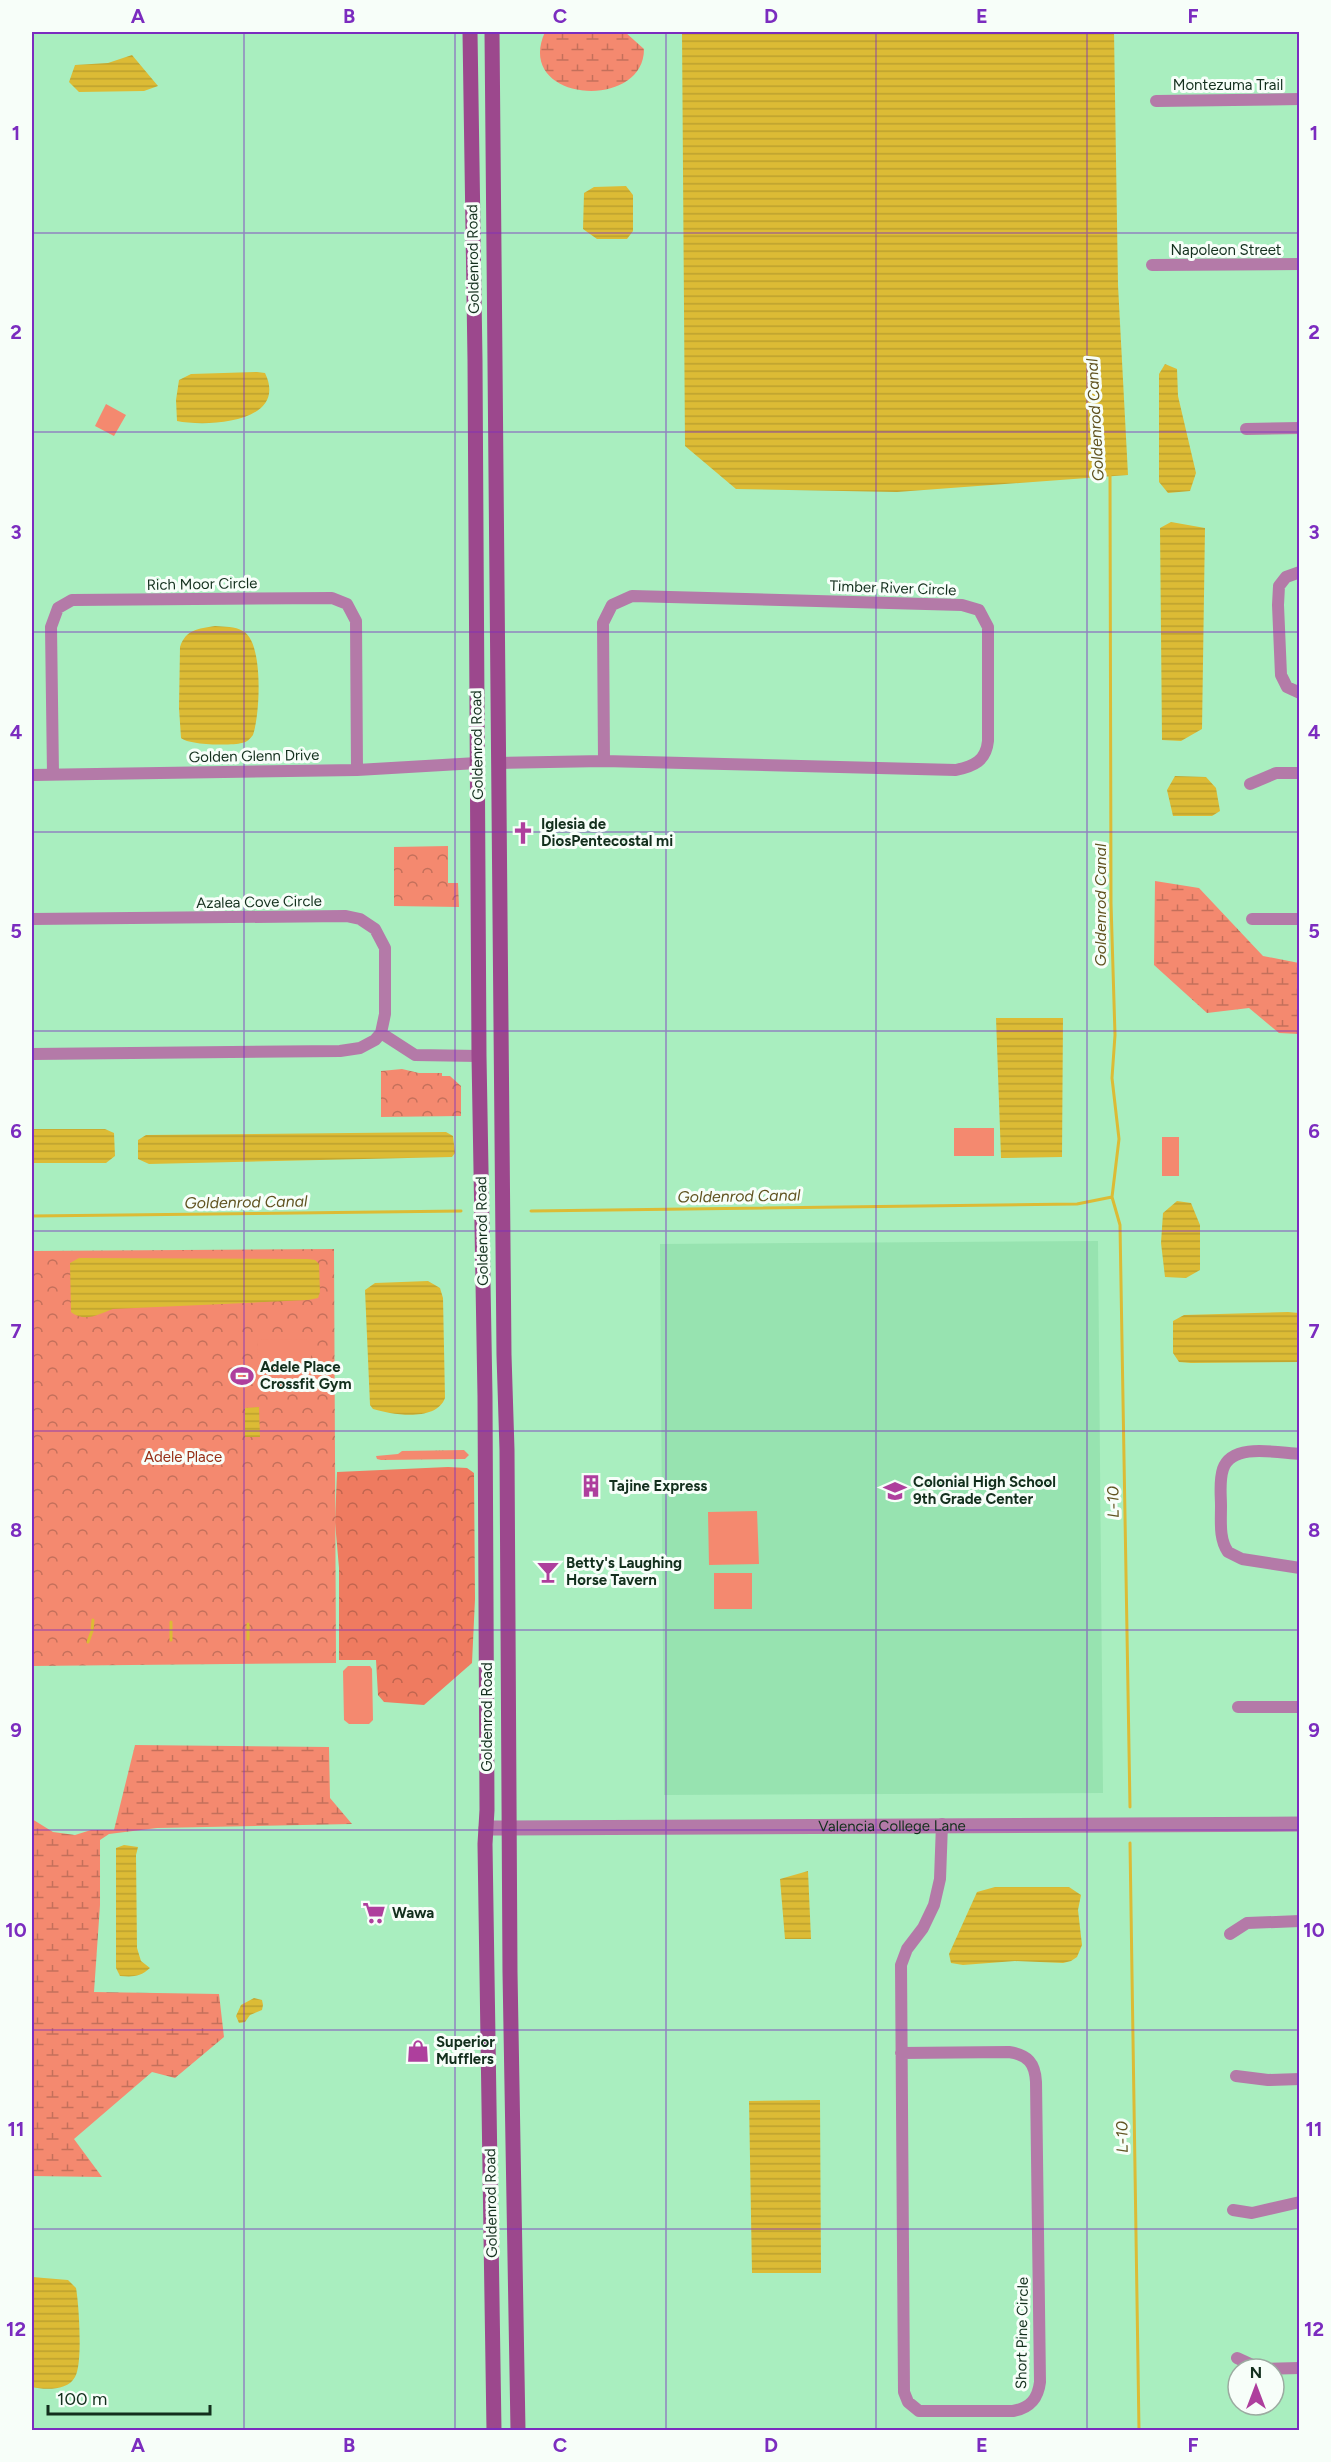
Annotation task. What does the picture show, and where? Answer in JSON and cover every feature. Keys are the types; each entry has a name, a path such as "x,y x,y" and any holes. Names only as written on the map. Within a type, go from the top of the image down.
{"main road":[{"name":"Goldenrod Road","path":"470,32 479,1056 485,1425 486,1827 494,2430"},
{"name":"Goldenrod Road","path":"492,32 507,1450 508,1827 518,2430"},
{"path":"480,1024 503,1053"},
{"path":"479,1056 490,1068 503,1094"},
{"path":"485,1425 491,1428 507,1450"},
{"path":"490,2190 498,2193 503,2199 515,2220"}],"street":[{"name":"Montezuma Trail","path":"1156,101 1299,99"},
{"name":"Napoleon Street","path":"1152,265 1299,264"},
{"path":"1246,429 1299,428"},
{"path":"1299,572 1286,577 1278,593 1281,675 1287,687 1299,693"},
{"name":"Timber River Circle","path":"499,763 604,761 956,770 974,766 987,753 988,627 979,610 962,605 632,596 612,605 603,622 604,761"},
{"name":"Rich Moor Circle","path":"53,774 51,627 58,608 72,600 332,598 347,604 356,621 357,770"},
{"name":"Golden Glenn Drive","path":"32,775 357,770 477,763"},
{"path":"1250,784 1276,773 1299,773"},
{"name":"Azalea Cove Circle","path":"32,919 346,916 360,919 375,929 385,948 385,1014 381,1033"},
{"path":"1252,919 1299,919"},
{"path":"32,1054 340,1051 360,1048 375,1040 381,1033 415,1055 479,1056"},
{"path":"1299,1454 1258,1452 1238,1454 1229,1458 1224,1466 1221,1487 1222,1536 1228,1552 1242,1559 1299,1568"},
{"path":"1238,1707 1299,1707"},
{"name":"Short Pine Circle","path":"901,2053 1009,2052 1027,2057 1033,2065 1036,2082 1040,2382 1036,2397 1024,2408 923,2411 915,2409 906,2398 901,2053 901,1965 907,1949 923,1928 934,1905 940,1880 942,1824"},
{"name":"Valencia College Lane","path":"486,1827 1299,1824"},
{"path":"1230,1934 1246,1923 1299,1921"},
{"path":"1236,2076 1268,2080 1299,2079"},
{"path":"1233,2210 1252,2213 1299,2202"}],"shaded area":[{"path":"1098,1241 1103,1793 664,1795 660,1244"}],"green space":[{"path":"545,32 625,32 644,49 638,69 624,83 604,90 582,90 562,85 547,73 540,55"},
{"path":"106,404 126,415 114,436 95,426"},
{"path":"448,846 448,883 458,883 459,907 394,906 394,847"},
{"path":"1155,881 1199,888 1263,956 1299,963 1299,1034 1279,1033 1249,1008 1207,1013 1154,965"},
{"path":"402,1069 419,1073 442,1073 442,1076 450,1076 461,1086 461,1116 381,1117 381,1071"},
{"path":"954,1128 994,1128 994,1156 954,1156"},
{"path":"1162,1137 1179,1137 1179,1176 1162,1176"},
{"name":"Adele Place","path":"334,1249 336,1663 32,1666 32,1251"},
{"path":"311,1339 311,1366 258,1367 257,1340"},
{"path":"464,1450 469,1455 465,1459 381,1460 376,1456 398,1454 402,1451"},
{"path":"467,1468 474,1473 475,1599 472,1663 424,1705 384,1702 378,1695 376,1660 339,1660 339,1568 335,1522 337,1472"},
{"path":"757,1511 759,1564 709,1565 708,1512"},
{"path":"714,1573 752,1573 752,1609 714,1609"},
{"path":"348,1666 370,1666 372,1669 373,1720 369,1724 349,1724 344,1720 343,1671"},
{"path":"135,1745 329,1747 330,1798 352,1824 157,1828 109,1834 100,1840 100,1905 94,1992 219,1994 224,2037 175,2078 152,2072 74,2139 102,2177 32,2176 32,1819 53,1832 75,1835 91,1830 114,1830"}],"water":[{"path":"682,32 1114,32 1118,285 1128,475 897,492 736,489 685,446"},
{"path":"132,55 158,86 144,91 79,92 69,82 75,65 108,63"},
{"path":"626,186 633,195 633,231 627,239 597,239 583,229 584,193 594,187"},
{"path":"1165,364 1177,369 1178,396 1196,473 1190,491 1168,493 1159,482 1159,374"},
{"path":"265,373 269,390 266,402 256,412 224,422 177,421 176,400 179,380 191,374"},
{"path":"1171,522 1205,528 1202,729 1181,741 1162,740 1160,528"},
{"path":"215,626 240,629 250,638 254,649 258,680 257,712 253,735 242,743 210,744 181,738 180,647 189,633"},
{"path":"1175,776 1206,777 1216,788 1220,811 1212,816 1173,816 1167,790"},
{"path":"996,1018 1063,1018 1062,1157 1001,1158"},
{"path":"32,1129 105,1129 114,1133 115,1156 106,1163 32,1163"},
{"path":"446,1132 453,1136 455,1153 452,1157 149,1164 138,1159 138,1140 146,1135"},
{"path":"1177,1201 1191,1203 1200,1225 1200,1270 1186,1278 1165,1277 1161,1243 1163,1213"},
{"path":"79,1258 308,1259 315,1260 319,1264 320,1292 318,1298 308,1300 113,1309 82,1317 71,1312 70,1263"},
{"path":"428,1281 440,1288 443,1298 445,1398 440,1406 424,1414 391,1413 373,1409 370,1405 365,1290 375,1283"},
{"path":"1299,1313 1299,1362 1191,1363 1179,1362 1173,1353 1173,1321 1184,1315"},
{"path":"259,1407 260,1437 245,1437 245,1408"},
{"path":"124,1845 138,1847 136,1855 137,1948 141,1961 150,1968 140,1975 133,1976 120,1976 116,1968 116,1848"},
{"path":"808,1871 811,1939 785,1939 780,1879"},
{"path":"995,1887 1069,1887 1081,1895 1078,1910 1082,1945 1077,1957 1063,1963 1015,1961 963,1965 951,1963 949,1954 977,1892"},
{"path":"254,1998 262,2000 262,2010 250,2015 245,2022 239,2023 236,2016 241,2005"},
{"path":"820,2100 821,2273 752,2273 749,2101"},
{"path":"32,2277 68,2280 76,2288 80,2334 79,2360 72,2382 61,2387 43,2389 32,2387"}],"waterway":[{"name":"Goldenrod Canal","path":"1110,473 1111,903 1115,1035 1112,1078 1119,1139 1112,1197 1120,1225 1130,1807"},
{"name":"Goldenrod Canal","path":"531,1211 1077,1204 1112,1197"},
{"name":"Goldenrod Canal","path":"32,1216 461,1211"},
{"path":"88,1642 93,1620"},
{"path":"171,1622 171,1640"},
{"path":"248,1624 248,1639"},
{"name":"L-10","path":"1130,1843 1139,2430"}],"place":[{"name":"Iglesia de DiosPentecostal mi","path":"523,833"},
{"name":"Adele Place Crossfit Gym","path":"242,1376"},
{"name":"Tajine Express","path":"591,1486"},
{"name":"Colonial High School 9th Grade Center","path":"895,1491"},
{"name":"Betty's Laughing Horse Tavern","path":"548,1572"},
{"name":"Wawa","path":"374,1913"},
{"name":"Superior Mufflers","path":"418,2051"}]}
